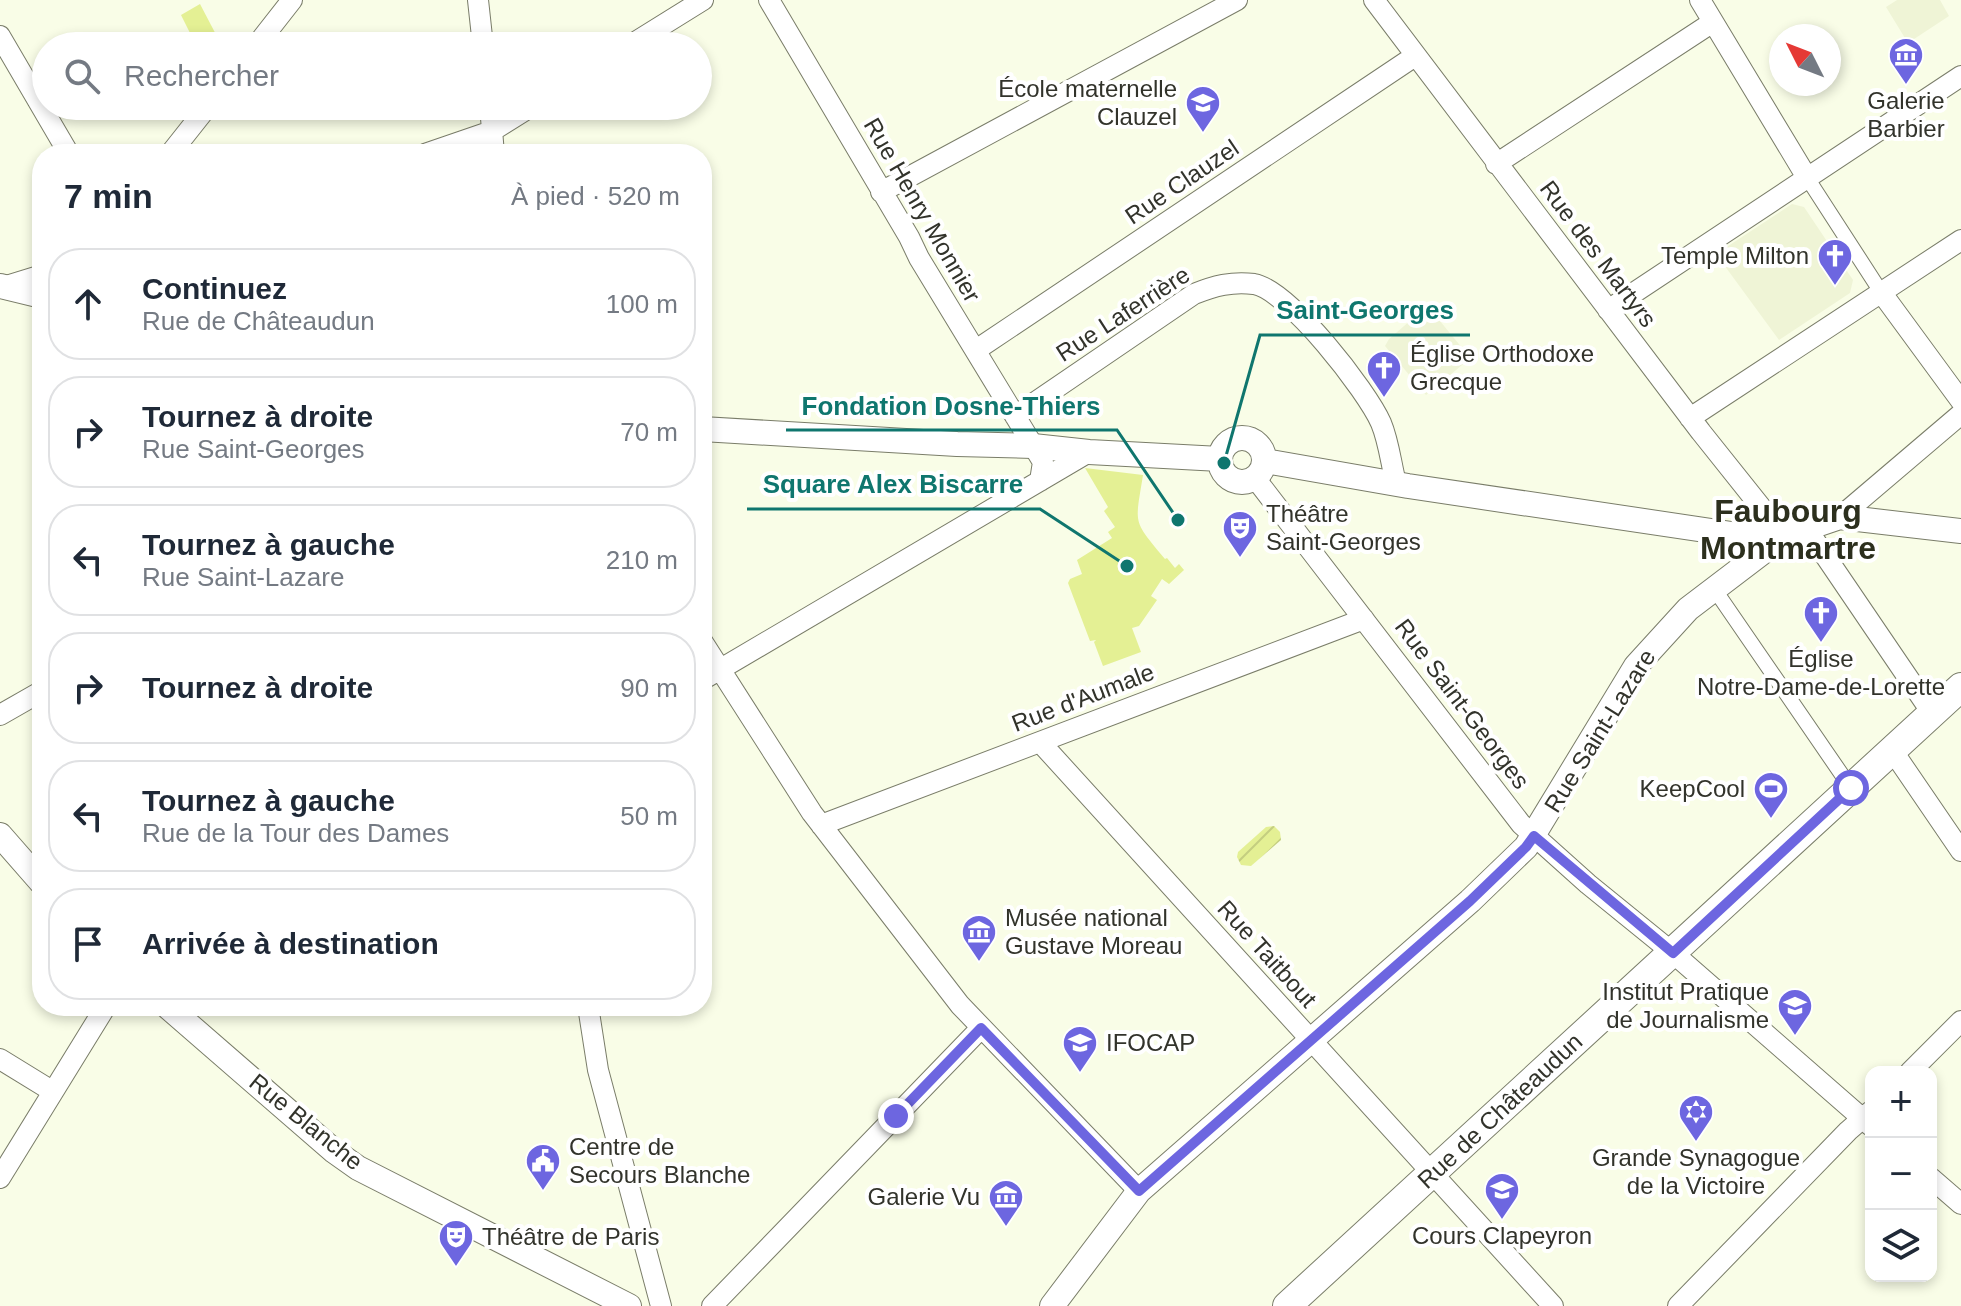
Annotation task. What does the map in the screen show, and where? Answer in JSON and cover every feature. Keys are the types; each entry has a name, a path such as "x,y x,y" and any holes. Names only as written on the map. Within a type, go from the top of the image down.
{"main road":[{"name":"Rue de Châteaudun","path":"1287,1306 1961,687"}],"street":[{"path":"267,32 292,0"},
{"path":"478,0 481,32"},
{"path":"652,32 703,0"},
{"name":"Rue Henry Monnier","path":"769,0 1043,462 1040,481"},
{"path":"881,192 1237,0"},
{"name":"Rue des Martyrs","path":"1374,0 1690,418 1784,536"},
{"path":"1700,0 1806,176 1881,292 1961,401"},
{"path":"1496,164 1713,22"},
{"path":"0,36 32,91"},
{"name":"Rue Clauzel","path":"976,350 1415,56"},
{"path":"1608,310 1961,76"},
{"path":"49,120 63,144"},
{"path":"178,144 197,120"},
{"path":"491,120 493,144"},
{"path":"454,144 492,131 510,120"},
{"path":"1690,418 1961,240"},
{"path":"2,287 32,278"},
{"name":"Rue Laferrière","path":"1015,416 1194,294 1221,283 1257,284 1284,300 1356,380 1381,424 1396,483"},
{"path":"2,287 32,294"},
{"path":"1260,470 1261,447 1255,442 1241,438 1225,447 1220,459 1222,470 1229,479 1245,482 1260,470 1396,483 1745,536 1784,536 1840,517 1961,414"},
{"path":"712,430 1220,459"},
{"path":"712,673 1089,452"},
{"name":"Rue Saint-Georges","path":"1260,470 1364,619 1521,824 1865,1115"},
{"path":"1840,517 1961,531"},
{"path":"1807,529 1932,713"},
{"name":"Rue Saint-Lazare","path":"1052,1306 1139,1191 1470,901 1526,847 1636,666 1688,609 1784,536"},
{"path":"1715,590 1851,788"},
{"name":"Rue d'Aumale","path":"821,825 1364,619"},
{"path":"712,677 821,825 981,1028 1139,1191"},
{"path":"0,715 32,697"},
{"name":"Rue Taitbout","path":"1040,742 1553,1306"},
{"path":"1892,750 1961,851"},
{"path":"0,835 32,868"},
{"path":"0,1178 100,1016"},
{"name":"Rue Blanche","path":"179,1016 334,1151 358,1168 629,1306"},
{"path":"590,1016 598,1070 661,1306"},
{"path":"1916,1066 1961,1021"},
{"path":"712,1306 981,1028"},
{"path":"0,1059 52,1091"},
{"path":"1678,1306 1865,1121"},
{"path":"1937,1183 1961,1204"}],"shaded area":[{"path":"1897,0 1940,0 1949,16 1908,43 1886,7"},
{"path":"1792,204 1804,207 1853,280 1850,293 1779,340 1716,254"},
{"path":"1426,307 1463,349 1467,346 1474,355 1426,395 1385,346"}],"green space":[{"path":"200,4 215,32 190,32 181,15"},
{"path":"1085,468 1143,475 1138,504 1141,528 1165,559 1175,568 1179,564 1184,570 1169,584 1162,579 1151,596 1157,600 1139,626 1132,628 1141,652 1103,666 1094,642 1096,640 1090,641 1068,583 1082,574 1077,560 1112,538 1108,532 1115,527 1104,511 1108,507"},
{"path":"1274,826 1280,832 1281,840 1251,866 1241,865 1238,852 1266,827"}],"place":[{"name":"Galerie Barbier","path":"1906,86"},
{"name":"École maternelle Clauzel","path":"1203,134"},
{"name":"Temple Milton","path":"1835,287"},
{"name":"Église Orthodoxe Grecque","path":"1384,399"},
{"name":"Saint-Georges","path":"1224,463"},
{"name":"Fondation Dosne-Thiers","path":"1178,520"},
{"name":"Théâtre Saint-Georges","path":"1240,559"},
{"name":"Square Alex Biscarre","path":"1127,566"},
{"name":"Église Notre-Dame-de-Lorette","path":"1821,644"},
{"name":"KeepCool","path":"1771,820"},
{"name":"Musée national Gustave Moreau","path":"979,963"},
{"name":"Institut Pratique de Journalisme","path":"1795,1037"},
{"name":"IFOCAP","path":"1080,1074"},
{"name":"Grande Synagogue de la Victoire","path":"1696,1143"},
{"name":"Centre de Secours Blanche","path":"543,1192"},
{"name":"Cours Clapeyron","path":"1502,1221"},
{"name":"Galerie Vu","path":"1006,1228"},
{"name":"Théâtre de Paris","path":"456,1268"}],"district":[{"name":"Faubourg Montmartre","path":"1788,530"}],"route":[{"path":"896,1116 981,1028 1139,1191 1470,901 1534,836 1673,953 1851,788"}]}
